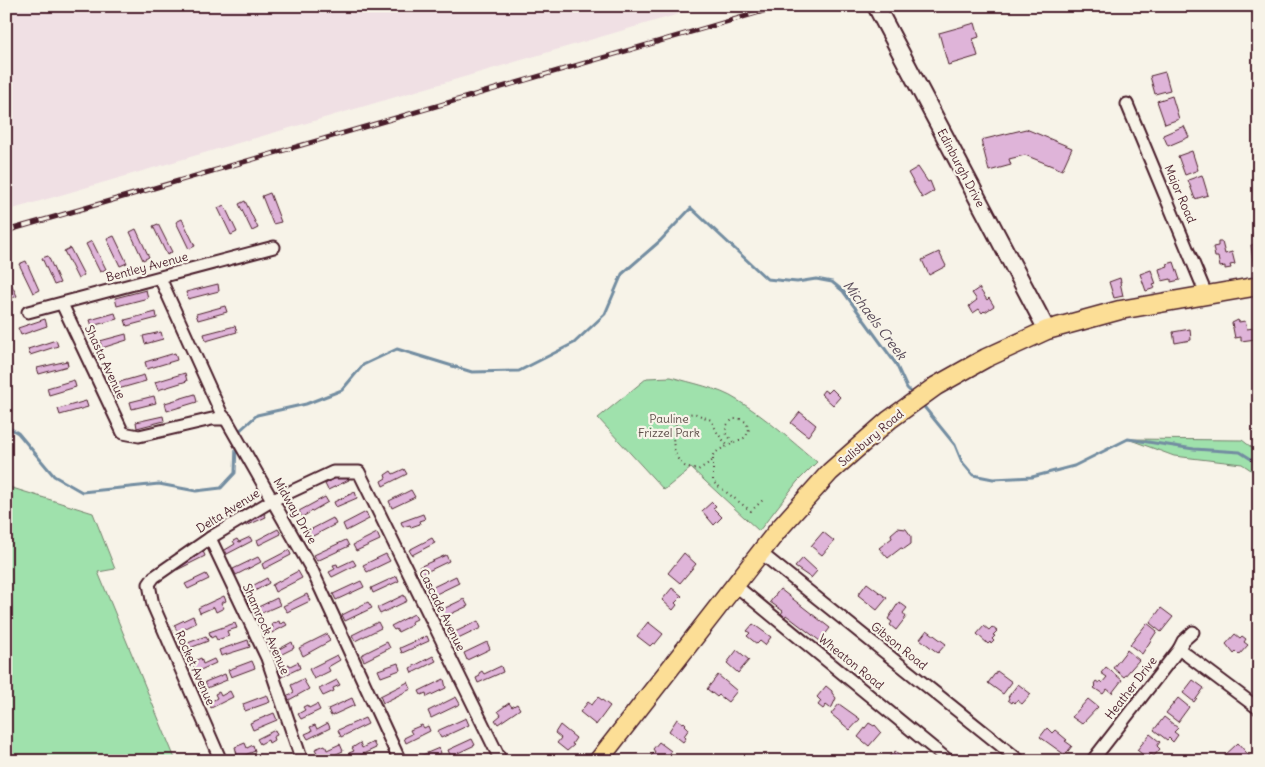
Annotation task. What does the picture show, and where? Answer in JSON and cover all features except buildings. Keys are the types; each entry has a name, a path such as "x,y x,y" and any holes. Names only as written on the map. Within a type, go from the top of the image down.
{"main road":[{"name":"Salisbury Road","path":"598,761 778,530 830,472 889,420 936,386 986,358 1047,330 1120,310 1259,286"}],"street":[{"name":"Edinburgh Drive","path":"876,6 1047,330"},
{"name":"Major Road","path":"1128,104 1206,294"},
{"name":"Bentley Avenue","path":"28,312 274,247"},
{"name":"Midway Drive","path":"160,278 222,415 312,570 400,761"},
{"name":"Shasta Avenue","path":"62,304 123,433 139,436 212,420 226,419"},
{"name":"Delta Avenue","path":"149,584 154,577 210,538 273,500 333,472 359,472"},
{"name":"Cascade Avenue","path":"359,472 501,761"},
{"name":"Shamrock Avenue","path":"210,538 267,658 302,761"},
{"name":"Gibson Road","path":"761,553 1020,761"},
{"name":"Rocket Avenue","path":"149,584 152,605 220,761"},
{"name":"Wheaton Road","path":"735,585 949,761"},
{"name":"Heather Drive","path":"1092,761 1179,650 1184,641 1193,632"},
{"path":"1179,650 1259,709"}],"path":[{"path":"713,460 698,470 685,467 678,460 673,450 673,439 677,423 681,417 694,413 711,420 718,434 728,446"},
{"path":"733,442 726,433 726,426 732,419 740,419 746,422 749,429 746,437 733,442 713,455 713,482 751,511 765,498"}],"shaded area":[{"path":"6,6 706,6 6,211"}],"green space":[{"name":"Pauline Frizzel Park","path":"671,377 730,396 768,422 817,462 797,482 759,531 691,468 664,490 598,418 647,378"},
{"path":"1128,439 1242,440 1259,453 1259,492 1254,472 1242,464 1174,456"},
{"path":"6,486 93,513 115,569 98,572 176,761 6,761"}],"waterway":[{"name":"Michaels Creek","path":"237,433 257,415 306,404 342,390 363,365 397,349 472,372 519,371 574,343 605,314 622,274 660,241 691,208 767,279 797,282 816,279 832,282 843,291 896,364 907,388 914,395"},
{"name":"Michaels Creek","path":"921,403 955,445 962,462 973,475 993,479 1032,477 1074,466 1128,439 1194,449 1240,452 1259,464"},
{"name":"Michaels Creek","path":"6,426 18,433 54,476 82,492 159,484 196,491 221,488 235,473 236,444"}],"railway":[{"path":"6,231 781,6"}]}
